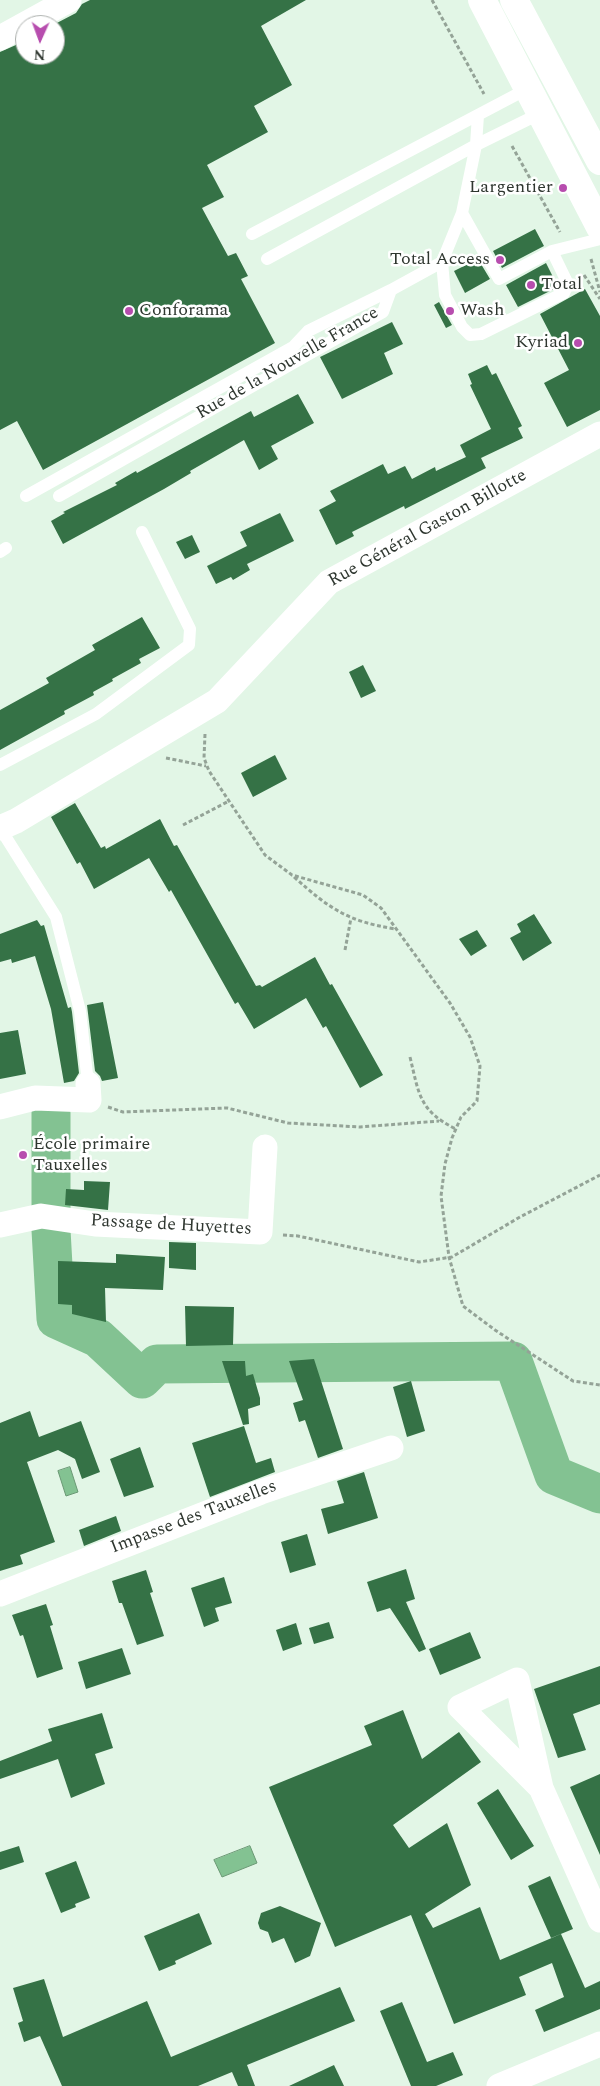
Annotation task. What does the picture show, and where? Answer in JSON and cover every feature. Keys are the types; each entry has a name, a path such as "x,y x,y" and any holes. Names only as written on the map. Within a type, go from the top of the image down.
{"main road":[{"path":"482,0 541,113 592,235"},
{"path":"514,0 600,161"}],"street":[{"path":"0,38 69,0"},
{"name":"Rue Général Gaston Billotte","path":"0,828 16,821 217,701 329,582 600,434"},
{"path":"0,1107 35,1098 88,1092"},
{"name":"Passage de Huyettes","path":"0,1224 50,1217 95,1224 260,1232 265,1147"},
{"name":"Impasse des Tauxelles","path":"0,1594 260,1492 391,1448"},
{"path":"541,1788 600,1920"},
{"path":"499,2086 600,2044"}],"lane":[{"path":"252,234 529,88"},
{"path":"267,259 476,145 541,113"},
{"path":"478,115 476,145 462,213 442,262 444,295 462,327 470,335 482,334 564,293 568,284 552,251"},
{"path":"462,213 498,279 552,251 568,247 592,235 600,239"},
{"name":"Rue de la Nouvelle France","path":"59,496 383,312 391,290 442,262"},
{"path":"26,496 293,347 308,331 391,290"},
{"path":"0,765 96,714 189,645 190,629 142,532"},
{"path":"0,828 56,917 80,1011 88,1092"}],"path":[{"path":"432,0 491,107"},
{"path":"504,131 568,247 600,299"},
{"path":"592,235 591,259 600,292"},
{"path":"207,766 265,854 320,899 351,918 367,924 396,929"},
{"path":"183,825 229,801"},
{"path":"292,875 363,895 381,908 450,1003 470,1037 480,1066 477,1101 462,1118 456,1129 445,1164 440,1196 450,1258 463,1306 495,1330 573,1381 600,1385"},
{"path":"345,950 351,918"},
{"path":"410,1057 418,1092 428,1108 439,1121 456,1129"},
{"path":"88,1092 123,1112 227,1108 288,1124 360,1127 439,1121"},
{"path":"260,1232 298,1236 419,1262 450,1258 600,1174"}],"shaded area":[{"path":"70,1467 78,1492 66,1496 58,1471"},
{"path":"250,1846 257,1863 222,1877 214,1860"}],"building":[{"path":"90,0 306,0 261,26 292,85 254,106 268,132 207,165 224,197 202,208 228,256 236,253 248,276 241,279 275,343 43,470 17,421 0,430 0,52 15,45 15,65 65,65 65,19 76,13 82,4"},
{"path":"535,229 544,246 502,268 493,251"},
{"path":"478,259 490,279 465,293 454,271"},
{"name":"Total","path":"546,263 558,287 518,307 506,285"},
{"name":"Kyriad","path":"585,289 600,316 600,410 567,427 544,383 569,370 540,314"},
{"path":"439,302 452,325 446,328 434,305"},
{"path":"392,322 403,344 384,353 393,374 342,399 320,357"},
{"path":"487,365 492,375 496,373 522,426 518,428 523,438 481,458 486,468 405,509 404,506 352,532 354,536 336,545 319,510 336,501 330,491 383,464 388,474 405,466 412,479 435,467 436,471 466,457 460,445 491,429 470,385 472,384 468,374"},
{"path":"298,394 314,423 271,446 278,459 259,470 244,440 190,471 191,473 164,489 63,544 51,521 65,513 63,512 117,485 115,483 136,471 137,473 251,411 254,417"},
{"path":"280,513 294,541 247,564 250,570 233,580 231,577 216,584 207,566 247,546 240,532"},
{"path":"192,535 200,552 185,559 176,542"},
{"path":"142,617 160,648 139,659 141,663 112,679 113,681 93,692 94,695 64,711 65,714 0,750 0,710 49,683 46,678 95,650 92,645"},
{"path":"363,665 376,691 361,698 349,672"},
{"path":"275,755 287,779 253,797 241,773"},
{"path":"75,803 101,848 105,846 106,849 160,819 174,846 177,845 256,986 260,985 262,987 315,957 383,1075 360,1088 326,1026 323,1028 306,998 254,1029 238,1002 235,1004 171,890 169,892 149,858 94,889 80,862 77,864 51,817"},
{"path":"534,914 552,943 523,961 510,938 521,932 517,924"},
{"path":"37,920 41,926 44,925 68,1008 71,1007 72,1012 79,1073 74,1081 64,1083 51,1009 35,956 12,963 11,959 0,962 0,934"},
{"path":"477,930 487,946 471,956 459,939"},
{"path":"103,1002 118,1078 102,1081 95,1071 87,1005"},
{"path":"18,1030 26,1074 0,1079 0,1033"},
{"path":"84,1181 110,1182 108,1210 65,1205 66,1189 84,1190"},
{"path":"169,1242 196,1243 196,1270 169,1268"},
{"path":"116,1254 165,1257 163,1290 105,1288 106,1322 72,1314 72,1305 58,1304 58,1261 116,1263"},
{"path":"185,1306 234,1307 233,1345 186,1346"},
{"path":"314,1359 343,1449 318,1458 305,1420 299,1422 293,1403 303,1400 289,1361"},
{"path":"222,1361 245,1361 246,1376 253,1374 260,1398 260,1405 248,1409 249,1424 243,1425"},
{"path":"411,1381 425,1431 407,1437 393,1387"},
{"path":"30,1411 39,1437 81,1421 100,1472 82,1479 75,1459 58,1450 27,1462 55,1542 20,1555 23,1564 0,1571 0,1423"},
{"path":"244,1426 256,1463 271,1458 275,1472 210,1497 192,1443"},
{"path":"140,1447 154,1487 124,1497 110,1459"},
{"path":"364,1472 378,1518 328,1534 321,1509 344,1503 337,1481"},
{"path":"116,1516 121,1531 84,1546 79,1530"},
{"path":"307,1534 316,1565 290,1573 281,1542"},
{"path":"406,1569 415,1599 406,1602 426,1649 419,1652 390,1608 377,1612 367,1582"},
{"path":"146,1570 153,1592 150,1593 164,1636 137,1645 112,1581"},
{"path":"224,1577 232,1603 215,1608 219,1621 204,1627 191,1588"},
{"path":"46,1604 53,1625 50,1626 63,1669 37,1678 23,1635 20,1636 12,1615"},
{"path":"329,1622 334,1638 314,1644 309,1628"},
{"path":"296,1623 302,1644 283,1651 276,1630"},
{"path":"470,1632 481,1658 440,1675 429,1649"},
{"path":"122,1648 131,1674 86,1689 78,1662"},
{"path":"600,1666 600,1704 573,1714 586,1750 558,1758 534,1689"},
{"path":"403,1710 422,1759 459,1732 481,1762 393,1825 409,1848 447,1823 471,1885 425,1914 433,1928 480,1907 500,1960 561,1934 585,1988 600,1981 600,2009 544,2032 535,2010 564,1997 552,1963 519,1977 526,1995 454,2024 411,1915 335,1947 269,1787 372,1745 364,1726"},
{"path":"102,1713 113,1748 95,1754 105,1784 71,1798 58,1759 0,1779 0,1761 52,1741 48,1729"},
{"path":"600,1774 600,1855 570,1787"},
{"path":"498,1789 534,1846 511,1860 477,1803"},
{"path":"19,1846 24,1862 0,1870 0,1852"},
{"path":"76,1861 90,1898 75,1904 76,1907 61,1913 45,1873"},
{"path":"550,1876 573,1929 551,1938 528,1886"},
{"path":"280,1906 321,1923 310,1956 295,1963 284,1938 272,1943 268,1932 260,1929 258,1923 261,1913"},
{"path":"199,1913 212,1944 175,1961 176,1964 159,1971 144,1936"},
{"path":"44,1979 63,2037 147,2001 171,2057 340,1987 355,2021 247,2065 255,2086 238,2086 232,2072 198,2086 62,2086 40,2036 24,2042 18,2023 23,2021 13,1988"},
{"path":"402,2002 427,2062 453,2052 463,2075 436,2086 411,2086 380,2011"},
{"path":"334,2065 344,2086 289,2086"}],"waterway":[{"path":"51,1113 51,1230 56,1319 98,1338 142,1379 157,1364 513,1361 554,1475 600,1494"}],"place":[{"name":"Largentier","path":"563,188"},
{"name":"Total Access","path":"500,260"},
{"name":"Total","path":"531,285"},
{"name":"Conforama","path":"129,311"},
{"name":"Wash","path":"450,311"},
{"name":"Kyriad","path":"578,343"},
{"name":"École primaire Tauxelles","path":"23,1155"}]}
